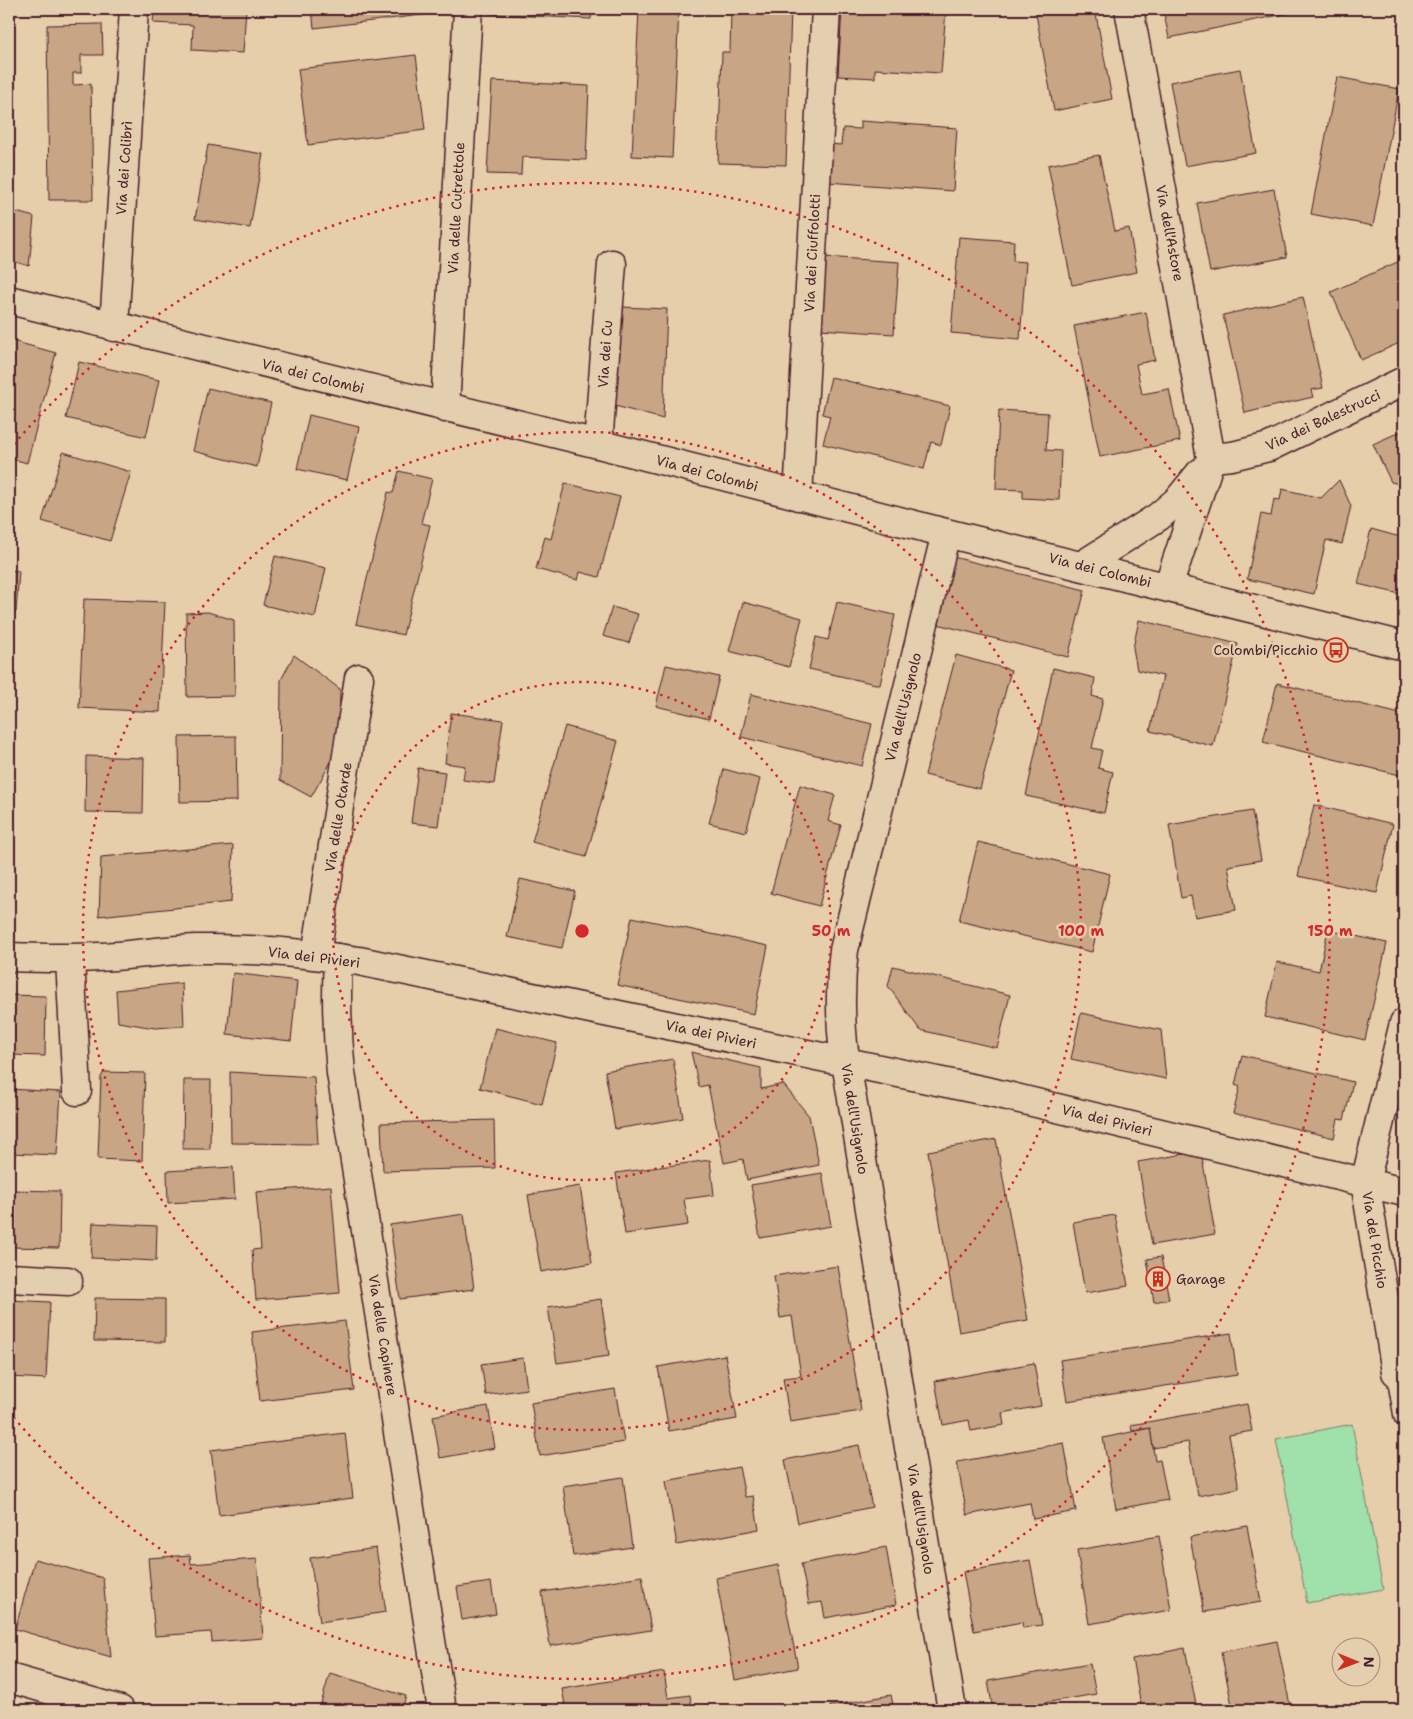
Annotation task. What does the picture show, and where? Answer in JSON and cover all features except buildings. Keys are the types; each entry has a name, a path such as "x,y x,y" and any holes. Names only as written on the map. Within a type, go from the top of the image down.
{"street":[{"name":"Via dei Colibrì","path":"114,327 134,9"},
{"name":"Via delle Cutrettole","path":"445,408 468,9"},
{"name":"Via dei Ciuffolotti","path":"798,496 826,9"},
{"name":"Via dell'Astore","path":"1129,9 1211,458"},
{"name":"Via dei Cu","path":"598,444 612,264"},
{"name":"Via dei Colombi","path":"9,300 598,444 798,496 1404,646"},
{"name":"Via dei Balestrucci","path":"1211,458 1232,456 1269,447 1404,381"},
{"path":"1081,566 1158,517 1178,500 1211,458"},
{"path":"1168,587 1211,458"},
{"name":"Via dell'Usignolo","path":"946,533 844,950 840,999 846,1062 952,1710"},
{"name":"Via delle Otarde","path":"327,957 359,678"},
{"name":"Via dei Pivieri","path":"9,957 70,958 194,950 247,950 327,957 995,1093 1404,1192"},
{"name":"Via delle Capinere","path":"327,957 336,1002 341,1073 442,1710"},
{"path":"70,958 77,1091"},
{"name":"Via del Picchio","path":"1396,1372 1366,1182 1404,1023"},
{"path":"9,1278 68,1281"},
{"path":"9,1678 120,1710"}],"lane":[{"path":"1396,1372 1404,1417"}],"green space":[{"path":"1352,1424 1383,1589 1307,1603 1276,1439"}],"place":[{"name":"Colombi/Picchio","path":"1336,650"},
{"name":"Garage","path":"1158,1279"}]}
